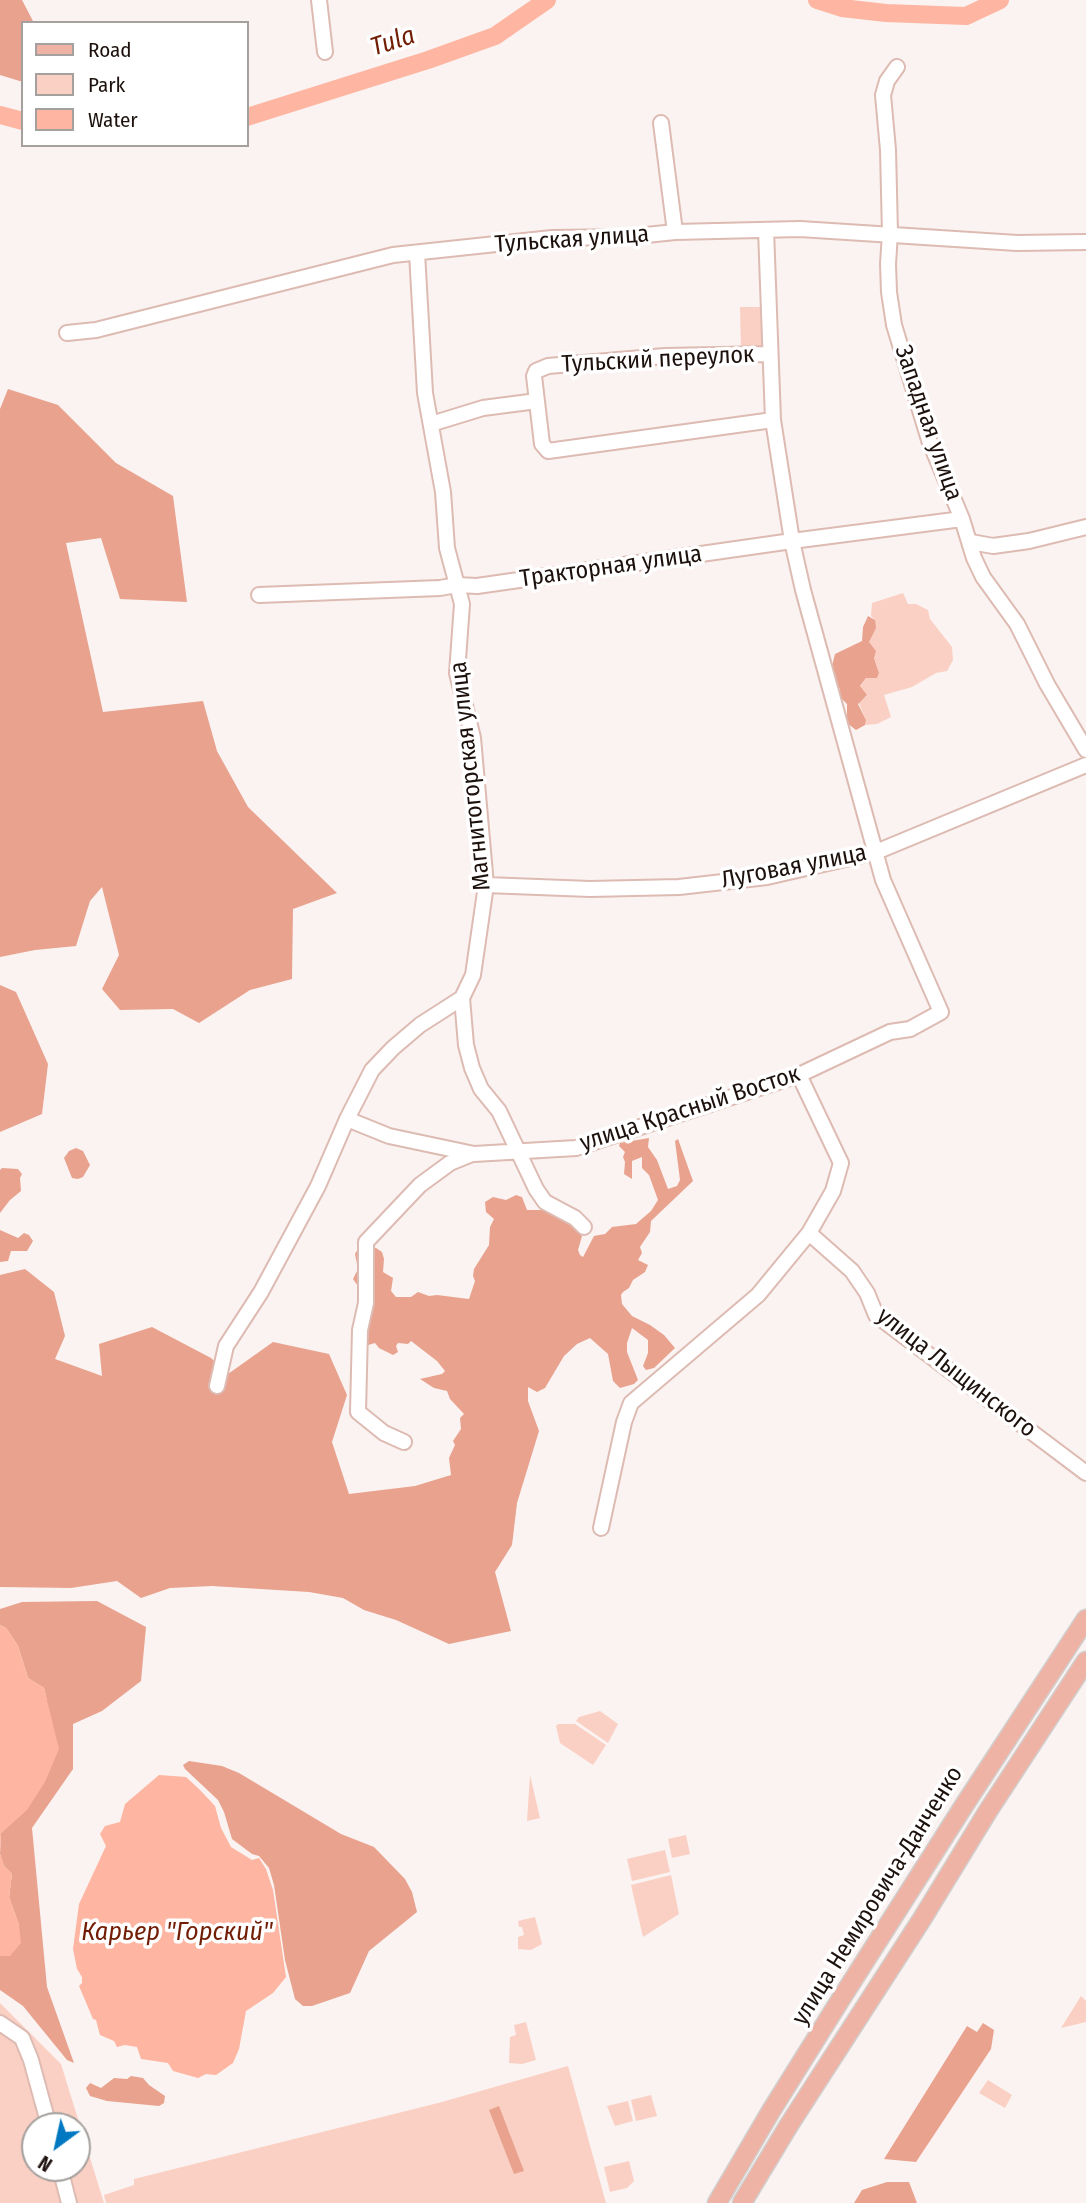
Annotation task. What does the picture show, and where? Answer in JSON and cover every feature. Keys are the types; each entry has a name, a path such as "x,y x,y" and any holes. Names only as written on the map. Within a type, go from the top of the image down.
{"main road":[{"name":"улица Немировича-Данченко","path":"717,2203 868,1956 1086,1619"},
{"name":"улица Немировича-Данченко","path":"742,2203 789,2124 1086,1661"}],"street":[{"path":"319,0 325,52"},
{"name":"Западная улица","path":"897,67 887,81 883,95 888,150 889,292 894,325 929,440 971,542 974,558 983,577 1017,624 1047,684 1086,750"},
{"path":"662,123 676,232"},
{"name":"Тульская улица","path":"67,333 96,330 381,258 552,238 800,229 1017,243 1086,242"},
{"path":"766,230 773,420 792,541 803,590 876,852"},
{"name":"Магнитогорская улица","path":"417,253 425,393 443,492 447,548 462,604 457,673 472,738 486,885 473,975 462,998"},
{"name":"Тульский переулок","path":"537,401 534,376 536,371 548,366 665,356 769,354"},
{"path":"430,424 483,408 537,401 542,444 548,451 773,420"},
{"name":"Тракторная улица","path":"259,595 440,588 457,584 477,586 962,519"},
{"path":"971,542 993,546 1029,541 1086,527"},
{"name":"Луговая улица","path":"486,885 590,889 679,887 767,877 876,852 1086,765"},
{"name":"улица Красный Восток","path":"347,1119 389,1136 474,1154 576,1148 799,1075 890,1032 910,1030 941,1012 883,880 876,852"},
{"path":"217,1386 226,1346 261,1292 318,1186 372,1070 420,1025 462,998 466,1045 481,1089 499,1111 536,1189 545,1202 575,1218 584,1227"},
{"path":"601,1528 624,1422 631,1403 758,1295 808,1233 833,1191 841,1163 799,1075"},
{"path":"404,1442 384,1433 358,1412 360,1331 366,1304 366,1242 420,1185 450,1163 474,1154"},
{"name":"улица Лыщинского","path":"808,1233 852,1271 867,1293 876,1315 1086,1473"},
{"path":"0,2023 22,2038 45,2112"},
{"path":"64,2182 69,2203"}],"green space":[{"path":"740,307 762,307 763,349 741,350"},
{"path":"903,593 908,604 916,604 928,610 930,619 952,647 953,660 947,671 936,673 912,687 884,695 891,717 877,724 865,725 866,720 858,701 867,696 860,687 866,678 877,678 879,673 869,642 875,620 871,616 872,603"},
{"path":"600,1711 618,1724 608,1743 576,1721 579,1717"},
{"path":"575,1724 606,1745 593,1765 560,1743 556,1726"},
{"path":"530,1775 540,1818 527,1821"},
{"path":"686,1835 690,1854 672,1858 668,1839"},
{"path":"665,1850 670,1872 632,1881 627,1859"},
{"path":"671,1875 679,1914 643,1937 631,1885"},
{"path":"535,1917 542,1944 531,1950 518,1949 518,1937 524,1935 518,1921"},
{"path":"1081,1996 1086,2001 1086,2022 1061,2028"},
{"path":"0,2003 61,2064 76,2112 21,2112 21,2182 91,2182 91,2161 104,2203 0,2203"},
{"path":"526,2022 536,2060 522,2064 509,2063 510,2037 516,2035 514,2025"},
{"path":"568,2066 606,2203 106,2203 104,2195 134,2185 134,2179 442,2102"},
{"path":"988,2080 1012,2095 1005,2108 979,2093"},
{"path":"651,2095 657,2116 636,2121 631,2100"},
{"path":"628,2101 633,2121 615,2126 607,2106"},
{"path":"629,2161 634,2181 627,2188 610,2192 604,2167"}],"shaded area":[{"path":"0,0 22,0 33,21 21,21 21,81 0,75"},
{"path":"8,389 58,405 116,463 173,496 187,602 120,599 101,538 66,543 103,712 203,701 217,751 248,807 337,893 293,909 292,979 250,990 199,1023 173,1009 120,1010 102,989 119,955 102,887 90,901 76,946 0,957 0,409"},
{"path":"868,616 875,620 876,628 869,642 876,651 874,658 879,673 877,678 866,678 860,686 867,695 858,704 866,720 865,725 856,730 847,723 847,704 840,697 840,689 834,683 836,676 832,666 835,654 862,641 863,627"},
{"path":"0,985 16,992 48,1064 42,1114 0,1132"},
{"path":"649,1138 648,1147 657,1160 668,1189 677,1186 680,1180 675,1141 678,1139 693,1181 651,1221 650,1232 640,1247 642,1253 638,1260 648,1265 645,1272 633,1280 621,1295 622,1304 632,1316 664,1335 675,1348 654,1368 646,1370 643,1366 648,1353 648,1340 632,1328 627,1352 638,1380 620,1388 613,1381 608,1354 590,1338 577,1344 564,1356 545,1388 537,1392 528,1387 528,1401 539,1431 517,1503 512,1545 495,1572 511,1631 449,1644 396,1620 364,1610 343,1598 309,1592 212,1586 170,1588 141,1598 117,1581 71,1588 0,1587 0,1275 25,1269 54,1292 65,1336 55,1359 102,1376 99,1344 152,1327 211,1358 228,1374 273,1342 329,1354 347,1395 332,1442 349,1494 415,1486 451,1475 449,1458 455,1445 453,1441 461,1429 460,1418 464,1414 450,1399 447,1391 434,1388 420,1379 445,1371 437,1361 411,1341 408,1344 398,1343 398,1352 393,1355 375,1343 365,1346 362,1299 360,1289 353,1279 358,1269 355,1254 358,1249 363,1251 376,1248 382,1252 383,1272 393,1278 391,1291 396,1297 411,1297 418,1292 429,1296 469,1299 475,1281 474,1269 489,1245 490,1227 494,1219 486,1212 485,1202 493,1197 506,1200 516,1195 522,1197 527,1210 548,1210 576,1223 577,1231 582,1236 578,1250 583,1257 594,1236 605,1234 612,1227 636,1224 651,1211 658,1200 649,1175 642,1168 642,1157 632,1161 632,1179 624,1174 625,1152 619,1146 620,1143"},
{"path":"76,1148 83,1151 90,1165 83,1177 78,1179 72,1178 64,1158 69,1151"},
{"path":"18,1169 22,1174 21,1191 0,1213 0,1170"},
{"path":"0,1230 18,1238 24,1233 33,1241 27,1251 11,1251 8,1261 0,1262"},
{"path":"97,1601 146,1627 141,1681 102,1711 73,1724 73,1769 32,1828 47,1987 74,2063 67,2060 23,2006 0,1990 0,1956 10,1956 19,1925 9,1897 12,1874 4,1866 0,1854 1,1833 27,1809 47,1701 44,1688 28,1678 18,1646 6,1628 0,1625 0,1609 22,1602"},
{"path":"189,1761 222,1766 239,1773 341,1834 374,1847 405,1879 412,1892 417,1912 369,1951 350,1993 312,2006 303,2006 295,1999 285,1960 269,1868 259,1856 232,1839 218,1800 185,1769 183,1765"},
{"path":"983,2023 994,2030 991,2049 916,2162 884,2159 967,2026 977,2032"},
{"path":"131,2076 143,2078 165,2096 164,2103 159,2106 107,2101 90,2096 86,2088 90,2083 101,2088 114,2078 127,2079"},
{"path":"499,2106 524,2171 514,2174 489,2110"},
{"path":"887,2182 909,2182 917,2203 854,2203 862,2190"}],"water":[{"path":"0,1625 6,1628 18,1646 28,1678 44,1688 59,1749 45,1782 27,1810 1,1833 0,1854"},
{"name":"Карьер \"Горский\"","path":"159,1775 186,1777 215,1806 221,1828 231,1847 252,1860 259,1858 266,1869 273,1890 286,1977 273,1993 246,2011 239,2049 233,2063 216,2075 206,2074 198,2078 173,2071 168,2063 141,2059 137,2047 117,2047 114,2041 100,2035 96,2020 93,2019 79,1986 82,1977 77,1969 73,1949 79,1904 106,1846 100,1834 105,1826 120,1822 125,1804"},
{"path":"0,1854 4,1866 12,1874 9,1897 19,1925 21,1943 10,1956 0,1956"}],"waterway":[{"name":"Tula","path":"248,117 495,36 547,0"},
{"name":"Tula","path":"817,0 842,8 886,13 966,16 1000,0"},
{"name":"Tula","path":"0,115 21,120"}]}
